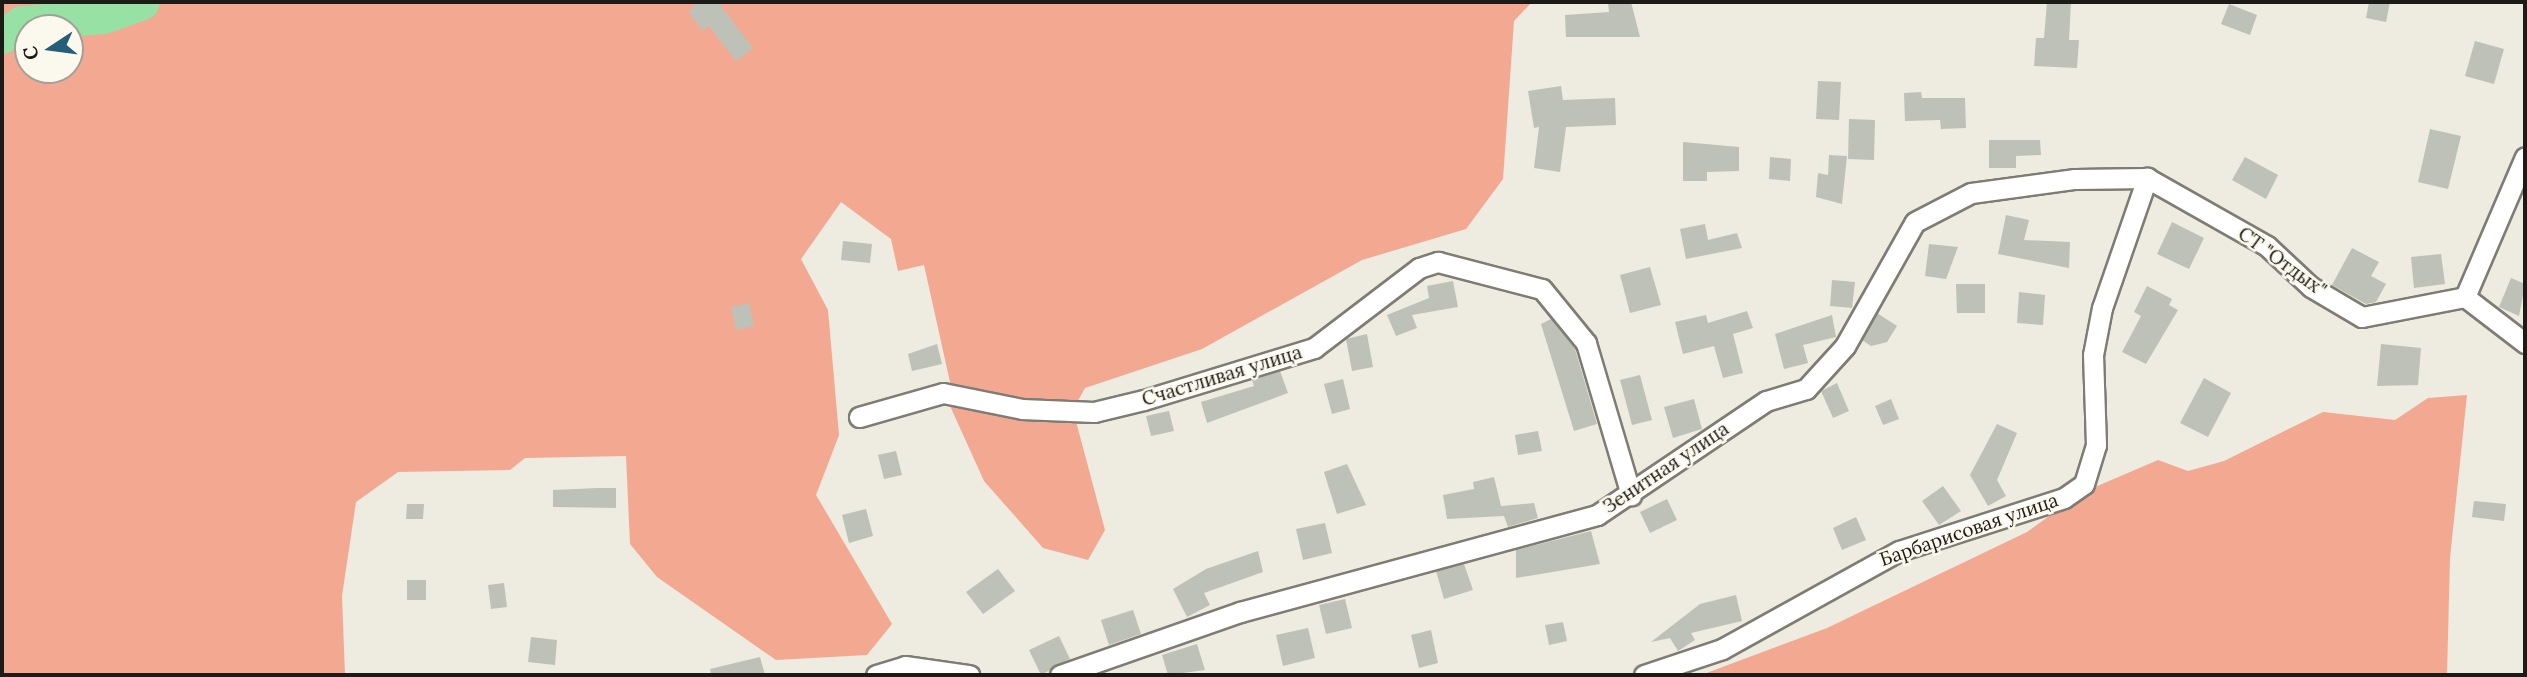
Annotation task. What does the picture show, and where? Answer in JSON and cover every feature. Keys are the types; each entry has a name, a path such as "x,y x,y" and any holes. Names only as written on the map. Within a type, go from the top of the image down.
{"street":[{"path":"2525,157 2465,298 2525,343"},
{"name":"СТ \"Отдых\"","path":"2147,178 2267,246 2311,287 2362,317 2465,298"},
{"name":"Зенитная улица","path":"1060,675 1240,612 1597,515 1631,495 1766,401 1806,389 1845,346 1915,222 1971,193 2075,179 2147,178"},
{"name":"Барбарисовая улица","path":"1644,675 1722,649 1899,551 2064,498 2084,484 2096,445 2093,355 2102,308 2147,178"},
{"name":"Счастливая улица","path":"859,417 943,393 1046,410 1094,412 1144,400 1314,348 1419,268 1438,262 1542,289 1586,343 1631,495"},
{"path":"876,675 905,666 969,675"}],"shaded area":[{"path":"2,2 1532,2 1514,21 1503,179 1466,229 1362,260 1202,349 1085,388 1073,410 1105,530 1088,560 1043,548 984,481 950,406 950,382 924,265 898,271 891,239 841,202 801,259 828,310 839,435 816,495 892,624 867,655 776,660 657,577 630,544 626,456 525,458 510,470 398,472 356,502 342,596 345,675 2,675"},
{"path":"2467,395 2450,558 2447,675 1701,675 1827,628 2027,532 2081,493 2158,460 2188,471 2224,461 2323,412 2395,420 2428,398"}],"building":[{"path":"696,2 718,2 753,48 736,61 709,26 703,31 689,13"},
{"path":"1608,2 1631,2 1640,37 1566,37 1565,15 1609,12"},
{"path":"2047,2 2071,2 2069,40 2079,40 2077,68 2034,66 2036,38 2044,38"},
{"path":"2369,2 2390,2 2386,22 2366,18"},
{"path":"2229,4 2257,15 2250,35 2221,24"},
{"path":"2475,41 2504,49 2494,84 2465,76"},
{"path":"1818,81 1841,82 1839,120 1816,119"},
{"path":"1561,86 1563,100 1615,98 1616,125 1566,127 1560,172 1534,168 1539,127 1534,128 1528,91"},
{"path":"1921,92 1922,98 1965,98 1966,128 1941,129 1940,120 1905,121 1904,93"},
{"path":"1849,119 1875,120 1874,160 1848,159"},
{"path":"2430,129 2461,136 2448,189 2418,182"},
{"path":"1989,140 2040,140 2041,155 2016,156 2016,168 1989,168"},
{"path":"1683,142 1739,147 1739,171 1707,172 1707,181 1683,181"},
{"path":"1829,155 1847,156 1842,204 1816,197 1818,173 1828,175"},
{"path":"1770,157 1791,159 1790,181 1769,179"},
{"path":"2245,157 2278,175 2266,199 2232,180"},
{"path":"2006,215 2029,220 2024,240 2070,242 2069,268 1998,254"},
{"path":"2172,222 2204,238 2189,269 2157,254"},
{"path":"1705,224 1708,240 1737,233 1742,248 1686,259 1680,229"},
{"path":"843,241 872,244 870,263 841,260"},
{"path":"1929,244 1958,247 1946,279 1925,276"},
{"path":"2352,248 2379,262 2371,276 2386,284 2376,302 2366,304 2332,285"},
{"path":"2441,254 2445,284 2414,288 2411,257"},
{"path":"1650,267 1661,305 1630,313 1620,275"},
{"path":"2511,278 2525,284 2519,316 2499,307"},
{"path":"1832,280 1855,282 1852,308 1830,306"},
{"path":"1453,281 1458,307 1412,315 1417,328 1396,336 1387,315 1429,298 1427,286"},
{"path":"1956,284 1985,284 1985,313 1957,313"},
{"path":"2147,286 2172,299 2169,305 2178,310 2146,364 2122,352 2141,316 2134,312"},
{"path":"2019,292 2045,295 2043,325 2017,323"},
{"path":"749,303 754,326 736,330 731,307"},
{"path":"1747,311 1753,328 1733,334 1743,373 1723,378 1714,346 1683,354 1675,322 1706,315 1708,323"},
{"path":"1877,313 1897,326 1887,342 1871,346 1862,340"},
{"path":"1832,315 1836,337 1803,345 1808,363 1784,369 1775,334"},
{"path":"1551,319 1575,349 1597,424 1574,431 1541,324"},
{"path":"1367,334 1373,367 1352,371 1346,339"},
{"path":"937,344 942,364 912,371 908,354"},
{"path":"2381,344 2421,348 2418,385 2377,386"},
{"path":"1280,371 1288,393 1207,423 1201,402 1254,386 1252,380"},
{"path":"1640,375 1652,420 1632,425 1620,380"},
{"path":"2204,378 2231,393 2208,437 2180,423"},
{"path":"1343,379 1350,409 1332,414 1324,384"},
{"path":"1837,383 1849,411 1833,418 1821,391"},
{"path":"1694,399 1702,429 1673,438 1664,407"},
{"path":"1891,399 1899,419 1883,425 1875,406"},
{"path":"1169,411 1174,431 1151,436 1146,416"},
{"path":"1997,424 2017,433 1997,480 2006,496 1988,506 1970,475"},
{"path":"1538,431 1542,451 1518,455 1515,435"},
{"path":"896,451 902,475 884,479 878,455"},
{"path":"1347,464 1366,505 1337,514 1324,472"},
{"path":"1494,477 1501,506 1534,503 1538,518 1508,527 1504,516 1447,519 1443,495 1474,489 1473,482"},
{"path":"1943,486 1961,511 1939,525 1922,501"},
{"path":"616,488 616,508 553,507 553,490"},
{"path":"1667,499 1677,520 1650,533 1640,512"},
{"path":"2474,501 2506,504 2504,521 2472,517"},
{"path":"407,504 424,504 423,519 406,519"},
{"path":"866,509 873,536 849,543 842,515"},
{"path":"1856,517 1866,540 1842,550 1833,528"},
{"path":"1325,523 1332,553 1303,560 1296,529"},
{"path":"1591,531 1600,564 1516,578 1516,550"},
{"path":"1258,551 1263,572 1204,593 1210,605 1187,617 1173,589 1206,569"},
{"path":"1464,564 1473,590 1444,599 1436,571"},
{"path":"998,569 1015,591 983,614 966,592"},
{"path":"407,580 426,580 426,600 407,600"},
{"path":"504,583 507,607 491,609 488,585"},
{"path":"1736,595 1742,621 1691,633 1695,640 1678,651 1670,638 1651,642 1700,604"},
{"path":"1345,599 1352,628 1326,634 1319,605"},
{"path":"1133,610 1141,634 1109,645 1101,620"},
{"path":"1563,622 1567,641 1549,645 1545,625"},
{"path":"1308,628 1315,658 1283,666 1276,635"},
{"path":"1431,630 1438,663 1419,668 1411,635"},
{"path":"1059,636 1070,659 1041,675 1029,650"},
{"path":"531,637 557,640 555,665 528,662"},
{"path":"1197,644 1205,670 1168,675 1162,655"},
{"path":"760,657 765,675 711,675 710,669"}],"waterway":[{"path":"2,36 22,23 103,16 142,2"}]}
